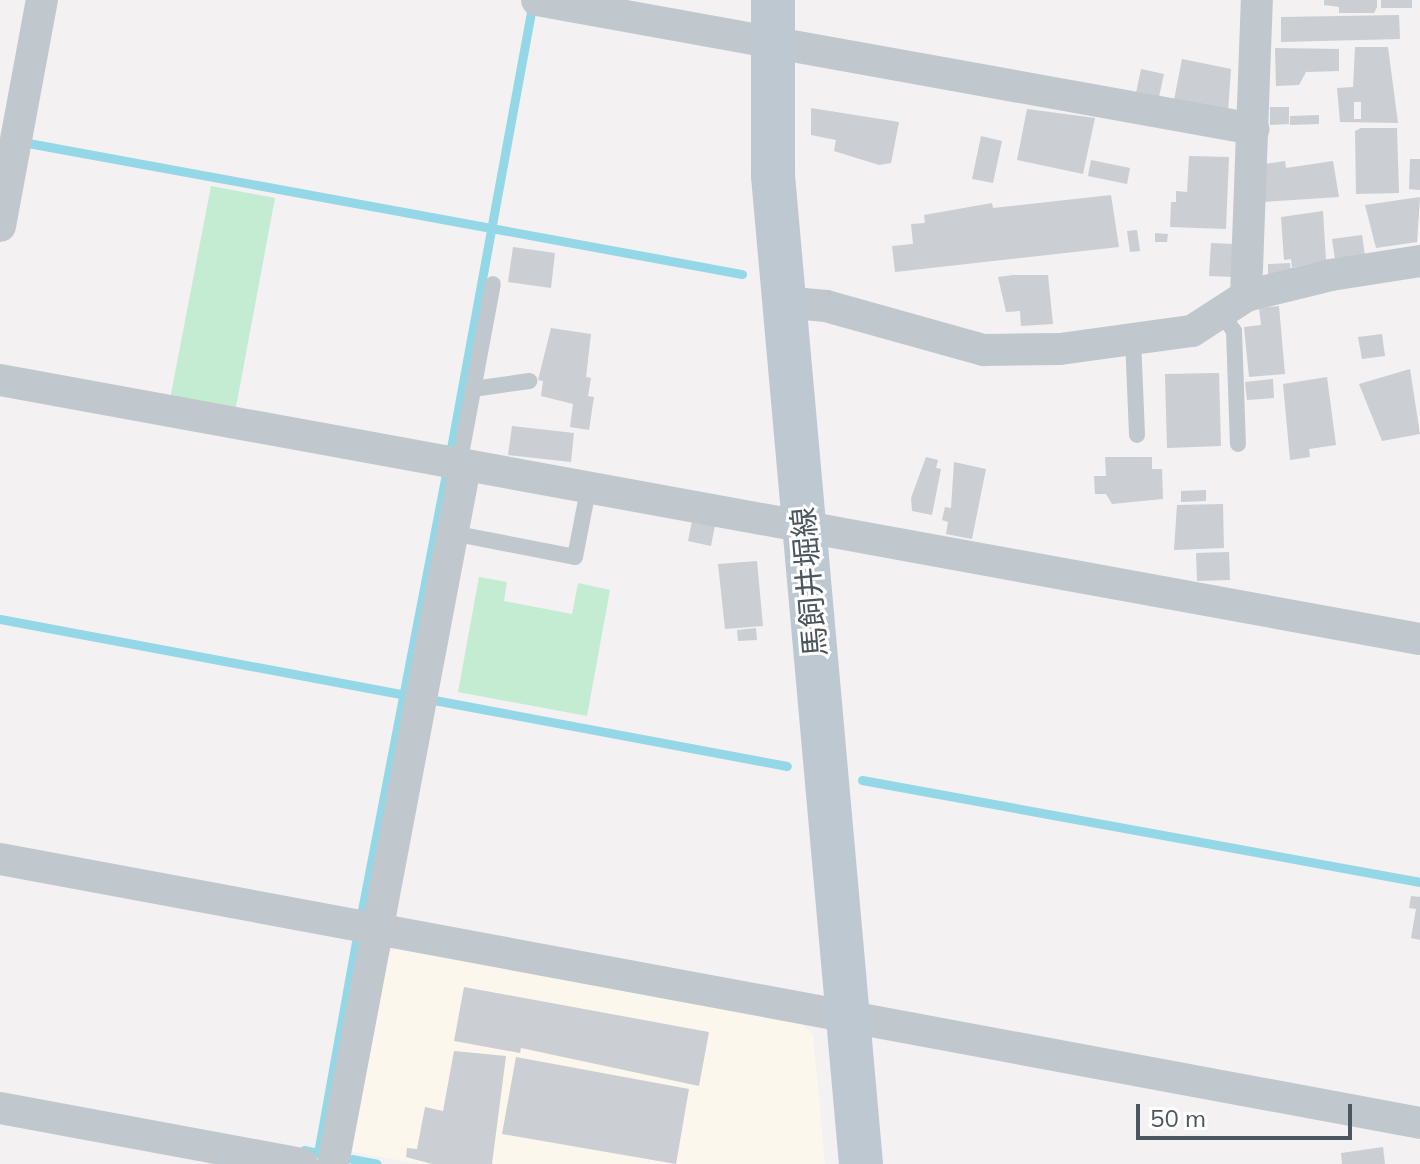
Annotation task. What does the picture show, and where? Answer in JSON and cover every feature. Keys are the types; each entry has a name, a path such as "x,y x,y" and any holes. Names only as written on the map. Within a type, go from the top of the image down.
{"main road":[{"name":"馬飼井堀線","path":"773,0 769,43 783,302 861,1164"}],"street":[{"path":"0,226 42,0"},
{"path":"537,0 1253,129"},
{"path":"1234,306 1253,129 1257,0"},
{"path":"783,302 826,306 984,350 1133,339 1192,331 1234,306 1331,275 1420,261"},
{"path":"0,380 803,530 1420,639"},
{"path":"333,1164 462,466"},
{"path":"0,859 1420,1123"},
{"path":"0,1108 302,1164"}],"lane":[{"path":"462,466 493,284"},
{"path":"1234,306 1238,444"},
{"path":"1133,339 1137,435"},
{"path":"473,389 529,381"},
{"path":"452,533 575,557 588,490"}],"shaded area":[{"path":"398,947 799,1020 813,1035 825,1164 421,1164 347,1151 384,957"}],"green space":[{"path":"211,186 275,198 235,412 170,399"},
{"path":"479,577 507,582 504,601 572,614 578,583 610,590 587,716 458,692"}],"building":[{"path":"1324,0 1377,0 1377,7 1374,13 1339,13 1339,7 1324,5"},
{"path":"1381,0 1412,0 1412,8 1381,8"},
{"path":"1399,15 1400,39 1281,42 1281,17"},
{"path":"1355,47 1388,47 1398,123 1340,122 1337,88 1353,87","holes":["1354,102 1361,102 1361,119 1354,119"]},
{"path":"1275,48 1339,49 1339,71 1306,72 1299,85 1276,86"},
{"path":"1182,59 1231,69 1228,111 1174,100"},
{"path":"1141,69 1164,74 1159,97 1136,93"},
{"path":"1270,107 1289,107 1289,124 1270,125"},
{"path":"811,108 899,122 891,163 879,165 834,151 836,140 811,135"},
{"path":"1027,109 1095,118 1083,174 1017,160"},
{"path":"1319,115 1319,124 1290,125 1290,116"},
{"path":"1361,128 1397,128 1399,193 1356,194 1355,131"},
{"path":"981,136 1002,141 993,183 972,179"},
{"path":"1189,156 1229,157 1226,229 1170,227 1171,202 1176,202 1176,191 1187,192"},
{"path":"1410,159 1420,159 1420,190 1409,189"},
{"path":"1091,160 1130,168 1127,184 1088,176"},
{"path":"1285,161 1286,168 1333,161 1339,197 1264,202 1264,164"},
{"path":"1111,195 1119,247 895,272 892,246 913,244 911,224 925,223 924,215 992,203 993,208"},
{"path":"1420,197 1417,242 1376,248 1365,205"},
{"path":"1323,211 1326,260 1292,268 1291,259 1284,260 1281,217"},
{"path":"1137,230 1140,251 1130,252 1127,231"},
{"path":"1155,233 1168,234 1167,242 1155,242"},
{"path":"1362,235 1365,256 1335,260 1332,239"},
{"path":"1211,243 1234,244 1233,277 1209,276"},
{"path":"513,247 555,253 551,288 508,282"},
{"path":"1290,263 1291,274 1268,276 1268,264"},
{"path":"1048,275 1053,324 1021,326 1020,311 1006,312 998,277"},
{"path":"1279,306 1285,374 1249,377 1244,327 1261,325 1259,308"},
{"path":"551,328 591,334 586,377 591,378 588,396 594,397 589,430 570,427 573,404 541,396 543,381 538,380"},
{"path":"1382,334 1385,356 1362,359 1358,337"},
{"path":"1410,369 1420,434 1382,441 1359,384"},
{"path":"1219,373 1221,446 1167,448 1165,374"},
{"path":"1327,377 1336,445 1309,449 1310,457 1290,460 1283,384"},
{"path":"1273,379 1274,398 1247,400 1245,382"},
{"path":"512,426 574,433 571,462 508,455"},
{"path":"926,457 938,460 936,468 941,469 932,515 912,511 911,498"},
{"path":"1105,457 1152,457 1152,469 1162,469 1163,499 1112,504 1106,494 1095,494 1094,476 1106,476"},
{"path":"954,462 986,469 972,539 946,534 948,522 942,520 945,507 951,508"},
{"path":"1206,490 1206,501 1181,502 1181,491"},
{"path":"1223,504 1224,548 1174,550 1177,505"},
{"path":"692,521 715,525 711,546 688,541"},
{"path":"1229,552 1230,580 1197,581 1196,553"},
{"path":"757,561 763,626 725,629 718,564"},
{"path":"756,628 757,640 738,641 737,630"},
{"path":"1411,896 1420,897 1420,940 1411,938 1416,909 1409,908"},
{"path":"464,987 709,1032 699,1086 521,1048 520,1053 454,1041"},
{"path":"454,1051 506,1056 492,1164 432,1164 406,1157 407,1148 417,1149 425,1107 443,1111"},
{"path":"516,1057 689,1089 676,1164 502,1134"},
{"path":"1383,1147 1385,1164 1342,1164 1341,1153"}],"waterway":[{"path":"451,448 531,11"},
{"path":"28,143 742,274"},
{"path":"362,910 446,472"},
{"path":"0,619 406,695"},
{"path":"434,700 787,766"},
{"path":"862,780 1420,882"},
{"path":"304,1150 318,1153 356,942"},
{"path":"352,1159 377,1164"}]}
